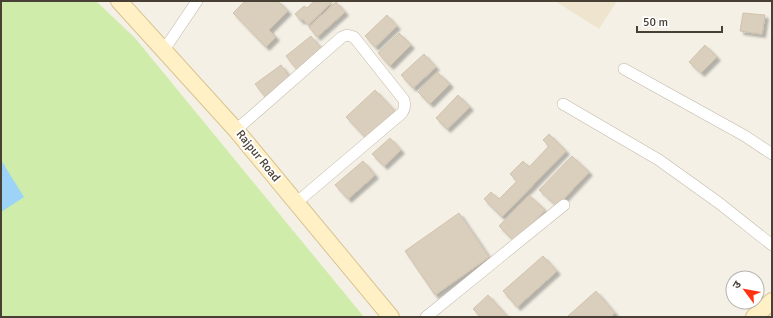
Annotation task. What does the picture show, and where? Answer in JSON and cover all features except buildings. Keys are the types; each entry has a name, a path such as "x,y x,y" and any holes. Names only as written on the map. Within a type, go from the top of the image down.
{"street":[{"name":"Rajpur Road","path":"119,1 236,130 391,317"},
{"path":"164,50 197,1"},
{"path":"236,130 342,36 347,35 354,37 404,100 404,109 402,113 296,203"},
{"path":"624,69 745,136 772,154"},
{"path":"563,104 659,160 719,203 772,245"},
{"path":"426,317 564,205"},
{"path":"754,317 772,301"}],"shaded area":[{"path":"555,1 617,1 599,29"}],"green space":[{"path":"1,1 96,1 135,38 364,317 1,317"}],"water":[{"path":"1,160 24,197 1,212"}]}
